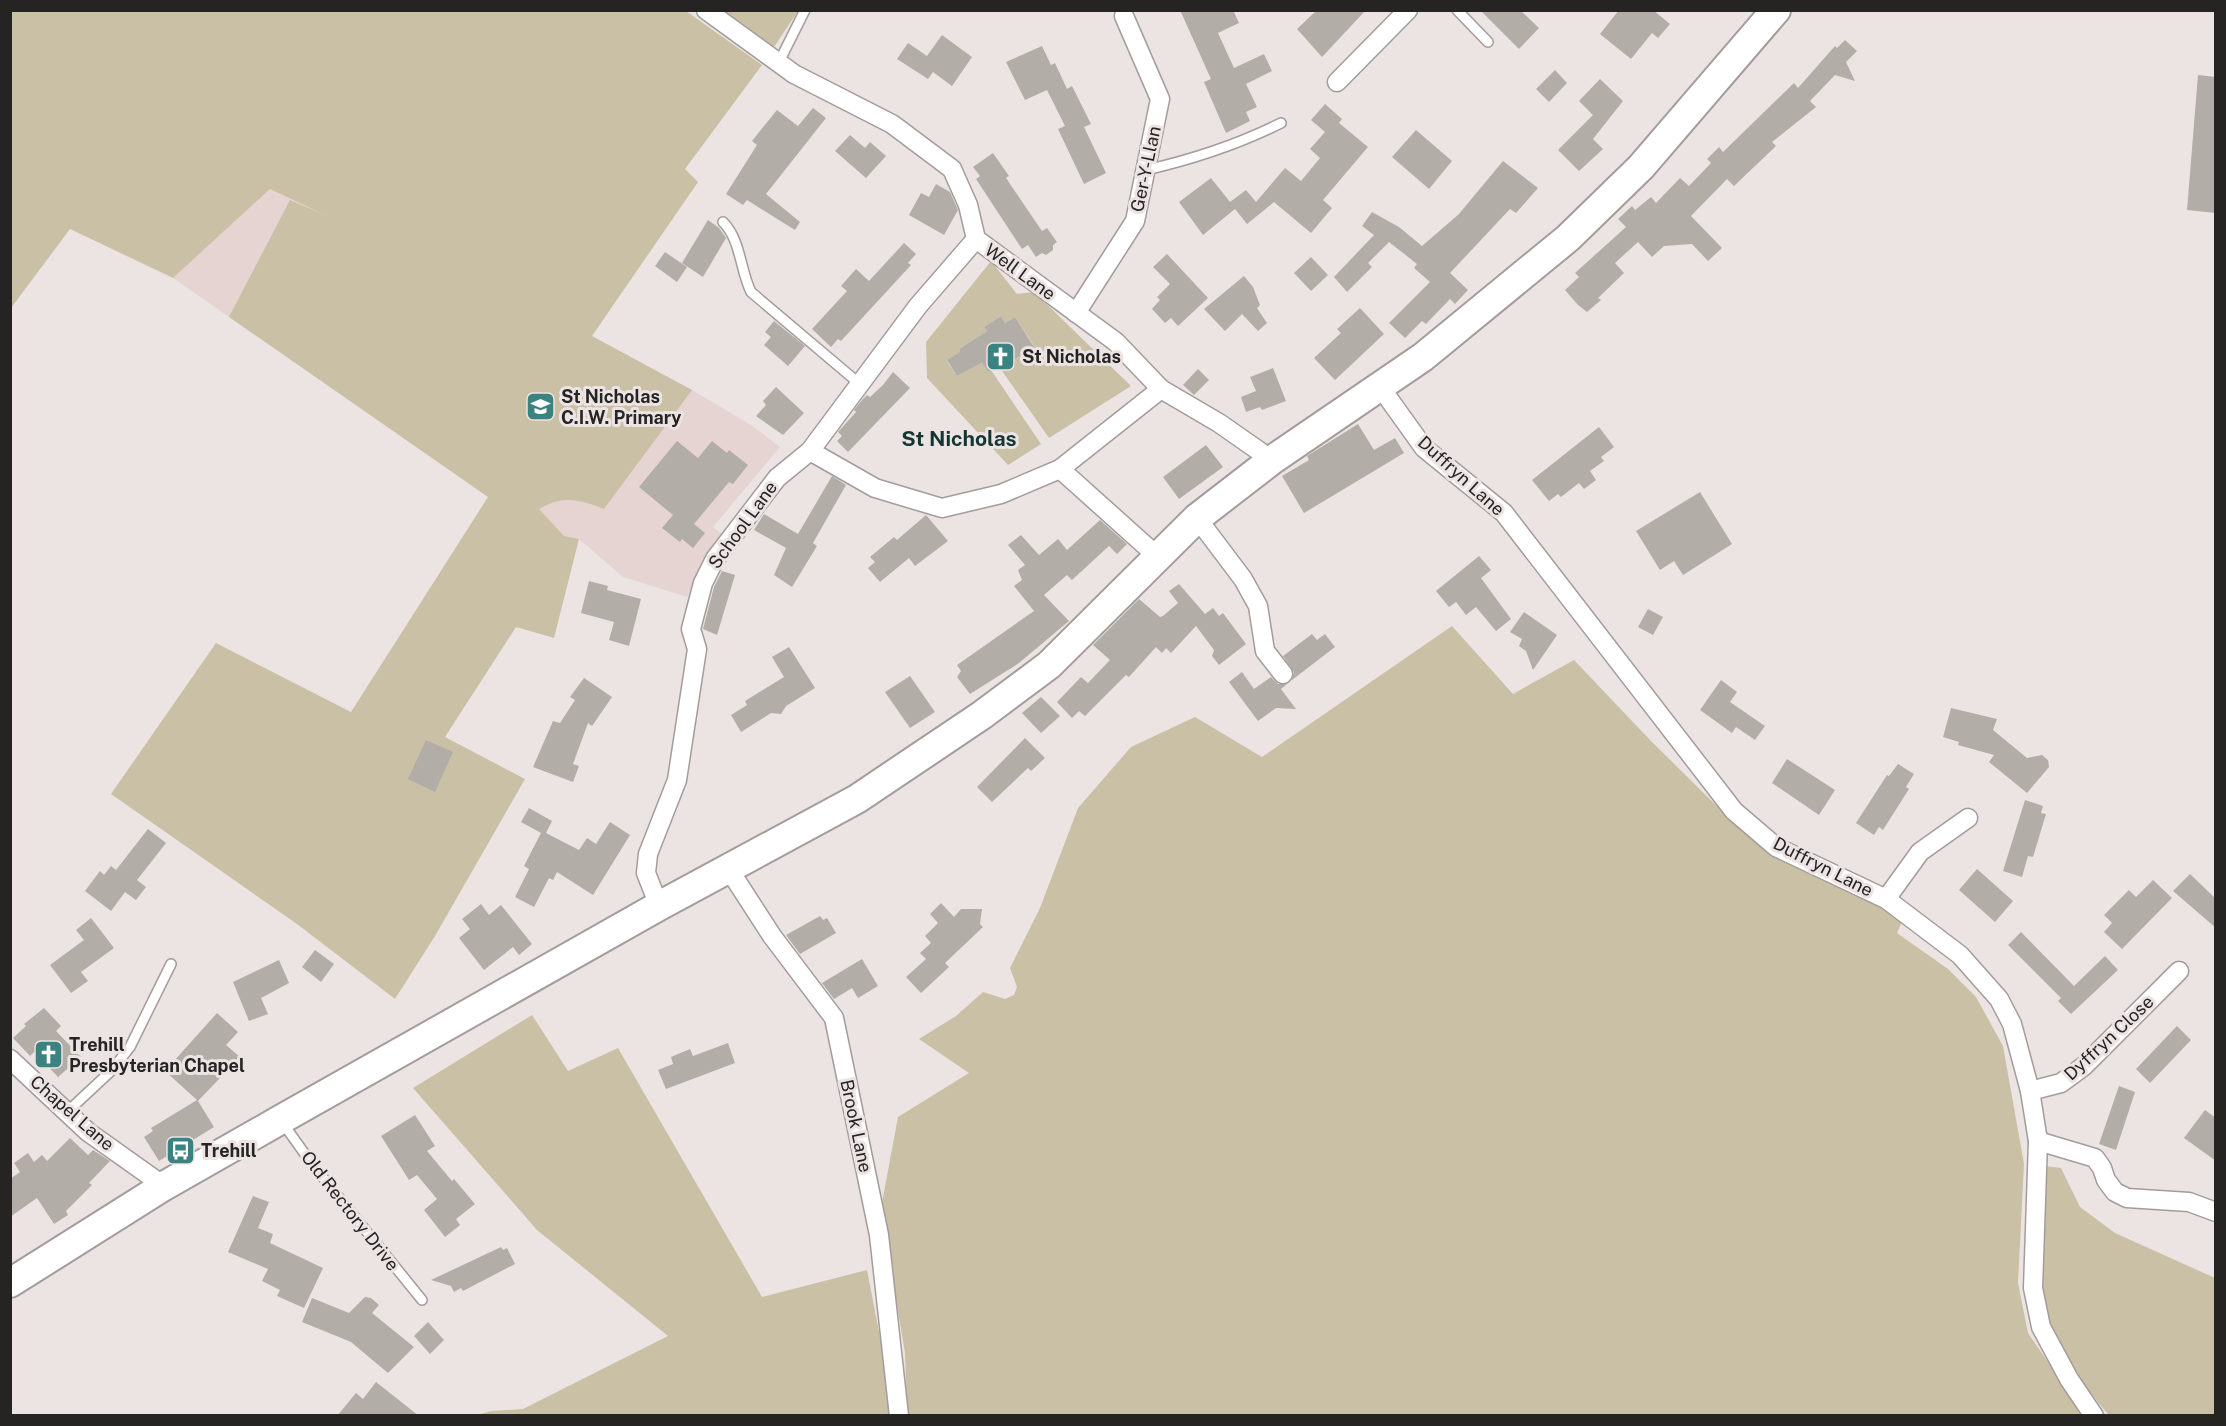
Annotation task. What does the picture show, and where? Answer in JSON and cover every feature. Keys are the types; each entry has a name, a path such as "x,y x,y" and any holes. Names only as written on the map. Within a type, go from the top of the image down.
{"main road":[{"path":"10,1283 164,1186 659,906 857,799 982,715 1049,665 1197,518 1272,460 1381,388 1511,287 1617,192 1776,10"}],"street":[{"name":"Well Lane","path":"706,10 794,74 892,124 952,169 968,205 976,239 1116,342 1161,389 1220,423 1272,460"},
{"path":"1336,82 1408,10"},
{"name":"Ger-Y-Llan","path":"1076,313 1135,221 1160,99 1124,15"},
{"name":"School Lane","path":"659,906 646,873 648,854 677,780 697,649 691,629 703,583 715,559 751,509 777,478 810,451 918,306 976,239"},
{"name":"Duffryn Lane","path":"1381,388 1424,448 1504,513 1734,811 1776,847 1886,898 1960,956 1999,999 2013,1024 2030,1091 2038,1141 2033,1288 2041,1327 2069,1379 2094,1416"},
{"path":"810,451 875,488 942,508 1000,494 1060,469 1161,389"},
{"path":"1060,469 1157,556"},
{"path":"1197,518 1243,579 1258,606 1265,651 1283,674"},
{"path":"1886,898 1920,852 1968,818"},
{"name":"Brook Lane","path":"728,868 772,936 834,1018 879,1234 899,1416"},
{"name":"Dyffryn Close","path":"2030,1091 2061,1083 2084,1066 2179,971"},
{"name":"Chapel Lane","path":"11,1060 88,1132 164,1186"},
{"path":"2038,1141 2095,1158 2115,1192 2127,1198 2189,1203 2216,1212"}],"lane":[{"path":"779,62 805,10"},
{"path":"1457,10 1488,42"},
{"path":"1146,170 1198,158 1246,141 1281,123"},
{"path":"723,222 730,229 745,280 751,292 861,385"},
{"path":"67,1112 111,1071 130,1047 171,964"},
{"name":"Old Rectory Drive","path":"280,1120 310,1161 422,1300"}],"shaded area":[{"path":"11,11 686,11 762,65 685,169 698,182 592,336 692,390 604,509 579,501 564,500 539,509 564,536 579,539 554,638 516,627 445,737 525,779 435,936 395,999 297,924 111,794 216,643 351,712 488,497 229,317 290,200 325,215 270,189 173,278 70,229 11,308"},
{"path":"723,11 798,11 774,47"},
{"name":"St Nicholas C.I.W. Primary","path":"270,189 591,337 692,390 751,425 780,447 713,527 722,534 687,597 623,577 579,539 564,536 552,525 489,497 173,278"},
{"path":"991,261 1017,294 1034,292 1131,386 1049,438 1000,368 1034,346 1015,317 1005,323 1001,316 984,327 987,331 959,349 960,352 947,361 957,376 982,363 988,372 991,370 1041,444 1008,465 927,378 926,342"},
{"path":"1452,626 1513,694 1574,660 1733,822 1773,856 1891,910 1903,919 1897,933 1948,969 1976,997 2003,1046 2024,1164 2018,1283 2028,1333 2084,1415 907,1415 905,1353 881,1208 898,1117 969,1073 919,1039 956,1016 983,992 1005,999 1014,995 1017,987 1010,968 1040,908 1078,808 1131,747 1195,717 1262,757"},
{"path":"532,1015 568,1071 618,1048 762,1297 867,1270 895,1415 477,1415 491,1411 523,1409 668,1336 537,1230 413,1088"},
{"path":"2045,1166 2061,1168 2080,1207 2115,1233 2215,1278 2215,1415 2109,1415 2079,1376 2054,1333 2043,1302"}],"building":[{"path":"1180,10 1233,10 1239,23 1218,33 1234,68 1264,54 1272,71 1246,84 1257,107 1246,112 1250,121 1226,133 1204,82 1211,79"},
{"path":"1317,10 1366,10 1322,57 1297,29"},
{"path":"1480,10 1520,10 1539,28 1519,49"},
{"path":"1619,10 1653,10 1670,24 1658,38 1652,33 1631,59 1600,34"},
{"path":"942,35 972,57 952,86 933,72 928,79 897,59 908,43 927,56"},
{"path":"1845,40 1857,51 1846,62 1855,81 1835,75 1810,101 1816,107 1772,142 1776,146 1734,186 1727,179 1691,216 1722,248 1708,261 1692,244 1664,246 1652,257 1638,242 1615,263 1624,273 1598,298 1601,300 1587,312 1578,305 1565,290 1579,277 1575,273 1626,227 1618,219 1632,206 1635,210 1651,197 1656,203 1680,178 1689,186 1711,163 1707,159 1719,147 1723,152 1794,83 1798,88 1835,46 1837,48"},
{"path":"1042,46 1051,65 1055,63 1067,89 1072,86 1091,124 1084,127 1106,173 1084,184 1058,129 1065,126 1047,90 1025,100 1006,62"},
{"path":"1555,70 1567,83 1549,102 1536,89"},
{"path":"2198,75 2216,77 2216,213 2187,210"},
{"path":"1600,79 1623,101 1593,139 1603,149 1579,171 1558,150 1593,115 1579,101"},
{"path":"1325,104 1342,119 1339,123 1368,147 1323,200 1332,208 1311,233 1274,202 1247,224 1235,209 1203,235 1179,202 1211,178 1230,202 1246,190 1256,202 1285,168 1301,181 1320,158 1310,149 1325,132 1311,120"},
{"path":"813,108 826,118 766,194 800,222 795,230 747,200 743,205 726,194 757,145 752,141 777,110 798,126"},
{"path":"1416,130 1452,161 1429,189 1392,157"},
{"path":"850,135 865,148 870,142 886,156 866,178 835,151"},
{"path":"993,153 1009,176 1006,178 1042,231 1047,228 1057,242 1053,245 1053,250 1046,255 1042,253 1036,257 1028,245 1022,249 976,179 980,176 973,167"},
{"path":"1503,161 1538,188 1516,213 1510,209 1450,273 1468,290 1455,304 1450,299 1426,324 1422,321 1405,338 1389,323 1430,282 1414,268 1417,264 1389,242 1368,263 1372,267 1347,292 1334,277 1374,235 1362,226 1372,212 1399,227 1422,246 1459,214"},
{"path":"936,184 950,192 958,210 944,235 909,215 921,193 929,197"},
{"path":"708,220 719,228 726,238 703,277 682,263"},
{"path":"904,243 916,254 908,263 911,265 841,341 838,339 831,347 812,329 847,291 841,286 856,269 869,281"},
{"path":"665,252 687,267 677,282 655,266"},
{"path":"1167,254 1208,298 1178,326 1171,318 1165,323 1152,309 1160,300 1157,297 1170,284 1153,267"},
{"path":"1311,257 1328,275 1311,291 1294,273"},
{"path":"1244,276 1253,287 1260,305 1257,308 1267,323 1258,331 1242,314 1225,331 1204,309"},
{"path":"1360,308 1384,334 1335,380 1314,358 1341,333 1337,329"},
{"path":"1001,316 1005,323 1015,317 1034,347 1000,368 997,366 988,372 982,363 957,376 947,360 960,352 959,349 987,331 984,327"},
{"path":"774,321 805,346 788,366 764,345 771,337 765,332"},
{"path":"1273,368 1286,401 1262,410 1260,407 1246,412 1241,397 1256,391 1250,377"},
{"path":"1198,369 1209,380 1194,395 1183,385"},
{"path":"893,372 910,388 848,452 837,441 842,436 838,432 856,412 854,410 863,399 867,395 870,397"},
{"path":"776,387 804,413 783,435 756,416 766,405 763,401"},
{"path":"1358,424 1374,450 1395,438 1404,453 1304,513 1282,476 1309,460 1307,456"},
{"path":"1599,427 1614,447 1601,457 1604,461 1590,471 1596,480 1584,489 1579,483 1561,497 1558,494 1549,501 1532,480"},
{"path":"677,441 698,458 712,441 727,453 729,450 748,465 733,484 729,482 694,524 705,533 693,548 682,539 680,542 662,528 673,515 639,487"},
{"path":"1206,445 1223,467 1179,499 1163,477"},
{"path":"832,476 846,485 813,543 817,546 792,587 774,575 786,548 754,530 764,514 798,534"},
{"path":"1700,492 1732,544 1683,575 1674,561 1660,570 1636,531"},
{"path":"926,515 948,541 915,566 909,558 880,582 868,568 875,562 870,557 894,537 897,540"},
{"path":"1100,520 1127,544 1117,554 1109,546 1072,580 1067,575 1044,595 1069,621 1019,663 970,694 957,677 961,671 957,665 1034,611 1014,586 1022,580 1018,570 1025,565 1008,545 1021,535 1039,555 1058,539 1067,550"},
{"path":"1479,556 1491,570 1481,578 1511,619 1496,631 1476,607 1466,615 1456,602 1449,607 1436,591"},
{"path":"722,571 735,575 717,635 703,629 714,587"},
{"path":"589,581 608,586 607,590 641,599 629,646 609,640 614,622 581,613"},
{"path":"1179,584 1205,614 1213,608 1219,616 1223,613 1246,644 1219,665 1212,656 1214,650 1196,626 1171,653 1166,648 1162,653 1156,647 1129,677 1126,675 1085,716 1079,711 1072,718 1057,702 1081,677 1088,683 1110,660 1093,645 1139,599 1160,617 1163,616 1178,603 1169,591"},
{"path":"1648,609 1663,617 1653,635 1638,627"},
{"path":"1524,612 1557,635 1533,670 1526,651 1519,646 1522,639 1510,632"},
{"path":"1312,634 1317,640 1325,634 1335,647 1292,680 1294,672 1283,656"},
{"path":"789,647 815,688 786,706 781,714 771,713 741,732 731,715 747,705 745,701 784,677 772,657"},
{"path":"1242,672 1254,689 1271,677 1278,684 1287,684 1281,689 1296,709 1276,708 1258,721 1229,682"},
{"path":"910,676 935,712 910,728 885,692"},
{"path":"584,678 612,697 592,726 588,723 573,764 579,766 573,782 533,767 553,721 560,723 575,700 570,697"},
{"path":"1721,680 1737,692 1730,702 1765,726 1755,740 1736,727 1732,733 1700,710"},
{"path":"1041,697 1060,716 1041,733 1022,713"},
{"path":"1951,708 1997,719 1993,730 2027,758 2042,755 2048,760 2049,767 2027,793 1989,762 1994,755 1958,745 1959,742 1943,737"},
{"path":"1025,738 1045,758 1031,771 1028,768 992,802 977,787"},
{"path":"426,740 453,752 435,792 408,779"},
{"path":"1787,759 1835,790 1819,815 1772,783"},
{"path":"1898,764 1914,774 1906,787 1909,789 1883,830 1879,827 1874,835 1856,823 1887,775 1889,776"},
{"path":"2025,800 2043,806 2041,813 2046,814 2033,857 2028,856 2022,877 2003,871"},
{"path":"529,808 552,821 546,833 579,850 587,838 596,844 610,822 630,835 593,895 557,872 553,880 549,878 534,907 515,897 529,869 524,866 541,833 521,822"},
{"path":"148,829 166,843 137,880 146,887 136,900 125,892 111,911 85,891 100,871 104,875 111,866 116,870"},
{"path":"1977,869 2013,901 1995,922 1959,890"},
{"path":"2190,874 2216,899 2216,928 2173,891"},
{"path":"2153,880 2172,898 2122,949 2104,932 2112,923 2104,915 2129,890 2136,897"},
{"path":"941,903 954,917 961,909 982,909 980,924 983,927 945,963 949,967 921,993 906,977 926,959 920,953 931,943 925,936 938,923 930,914"},
{"path":"481,904 489,915 501,905 532,944 519,955 513,947 484,970 459,938 470,929 462,919"},
{"path":"820,916 823,920 827,918 836,933 800,954 786,935"},
{"path":"91,918 114,948 81,972 88,981 71,993 50,965 84,940 76,930"},
{"path":"2021,932 2074,986 2105,956 2118,970 2071,1014 2058,1001 2061,998 2008,945"},
{"path":"315,950 334,964 321,982 302,967"},
{"path":"862,959 878,986 858,998 852,988 834,999 822,983"},
{"path":"279,960 289,983 261,998 268,1014 249,1021 233,982"},
{"path":"44,1008 61,1026 56,1031 81,1057 58,1077 34,1052 30,1056 13,1038 26,1026 24,1024"},
{"path":"217,1013 238,1032 226,1045 240,1057 198,1101 214,1127 159,1161 144,1137 153,1131 151,1128 197,1100 165,1071"},
{"path":"2177,1026 2191,1040 2150,1083 2136,1069"},
{"path":"728,1043 735,1063 666,1089 658,1070 673,1064 671,1057 690,1049 693,1056"},
{"path":"2119,1086 2135,1092 2116,1150 2099,1144"},
{"path":"2205,1110 2216,1118 2216,1161 2184,1138"},
{"path":"415,1115 435,1146 427,1151 475,1204 456,1219 460,1225 445,1237 424,1210 437,1199 417,1175 409,1180 381,1136"},
{"path":"70,1138 88,1155 93,1150 110,1161 89,1183 92,1185 66,1211 68,1215 54,1224 37,1198 10,1217 10,1179 20,1172 14,1163 28,1153 34,1162 42,1155 47,1161"},
{"path":"253,1196 269,1202 258,1228 273,1234 270,1243 323,1268 304,1308 277,1296 280,1290 262,1281 268,1269 228,1252"},
{"path":"501,1247 503,1250 507,1248 515,1264 463,1291 461,1288 454,1292 451,1286 431,1280"},
{"path":"365,1297 371,1298 379,1305 372,1313 414,1347 388,1373 351,1342 302,1322 312,1298 349,1313"},
{"path":"428,1322 444,1340 430,1354 414,1336"},
{"path":"376,1382 419,1416 337,1416 356,1393 363,1399"}],"place":[{"name":"St Nicholas","path":"1001,357"},
{"name":"St Nicholas C.I.W. Primary","path":"540,407"},
{"name":"Trehill Presbyterian Chapel","path":"48,1055"},
{"name":"Trehill","path":"180,1151"}],"district":[{"name":"St Nicholas","path":"959,439"}]}
